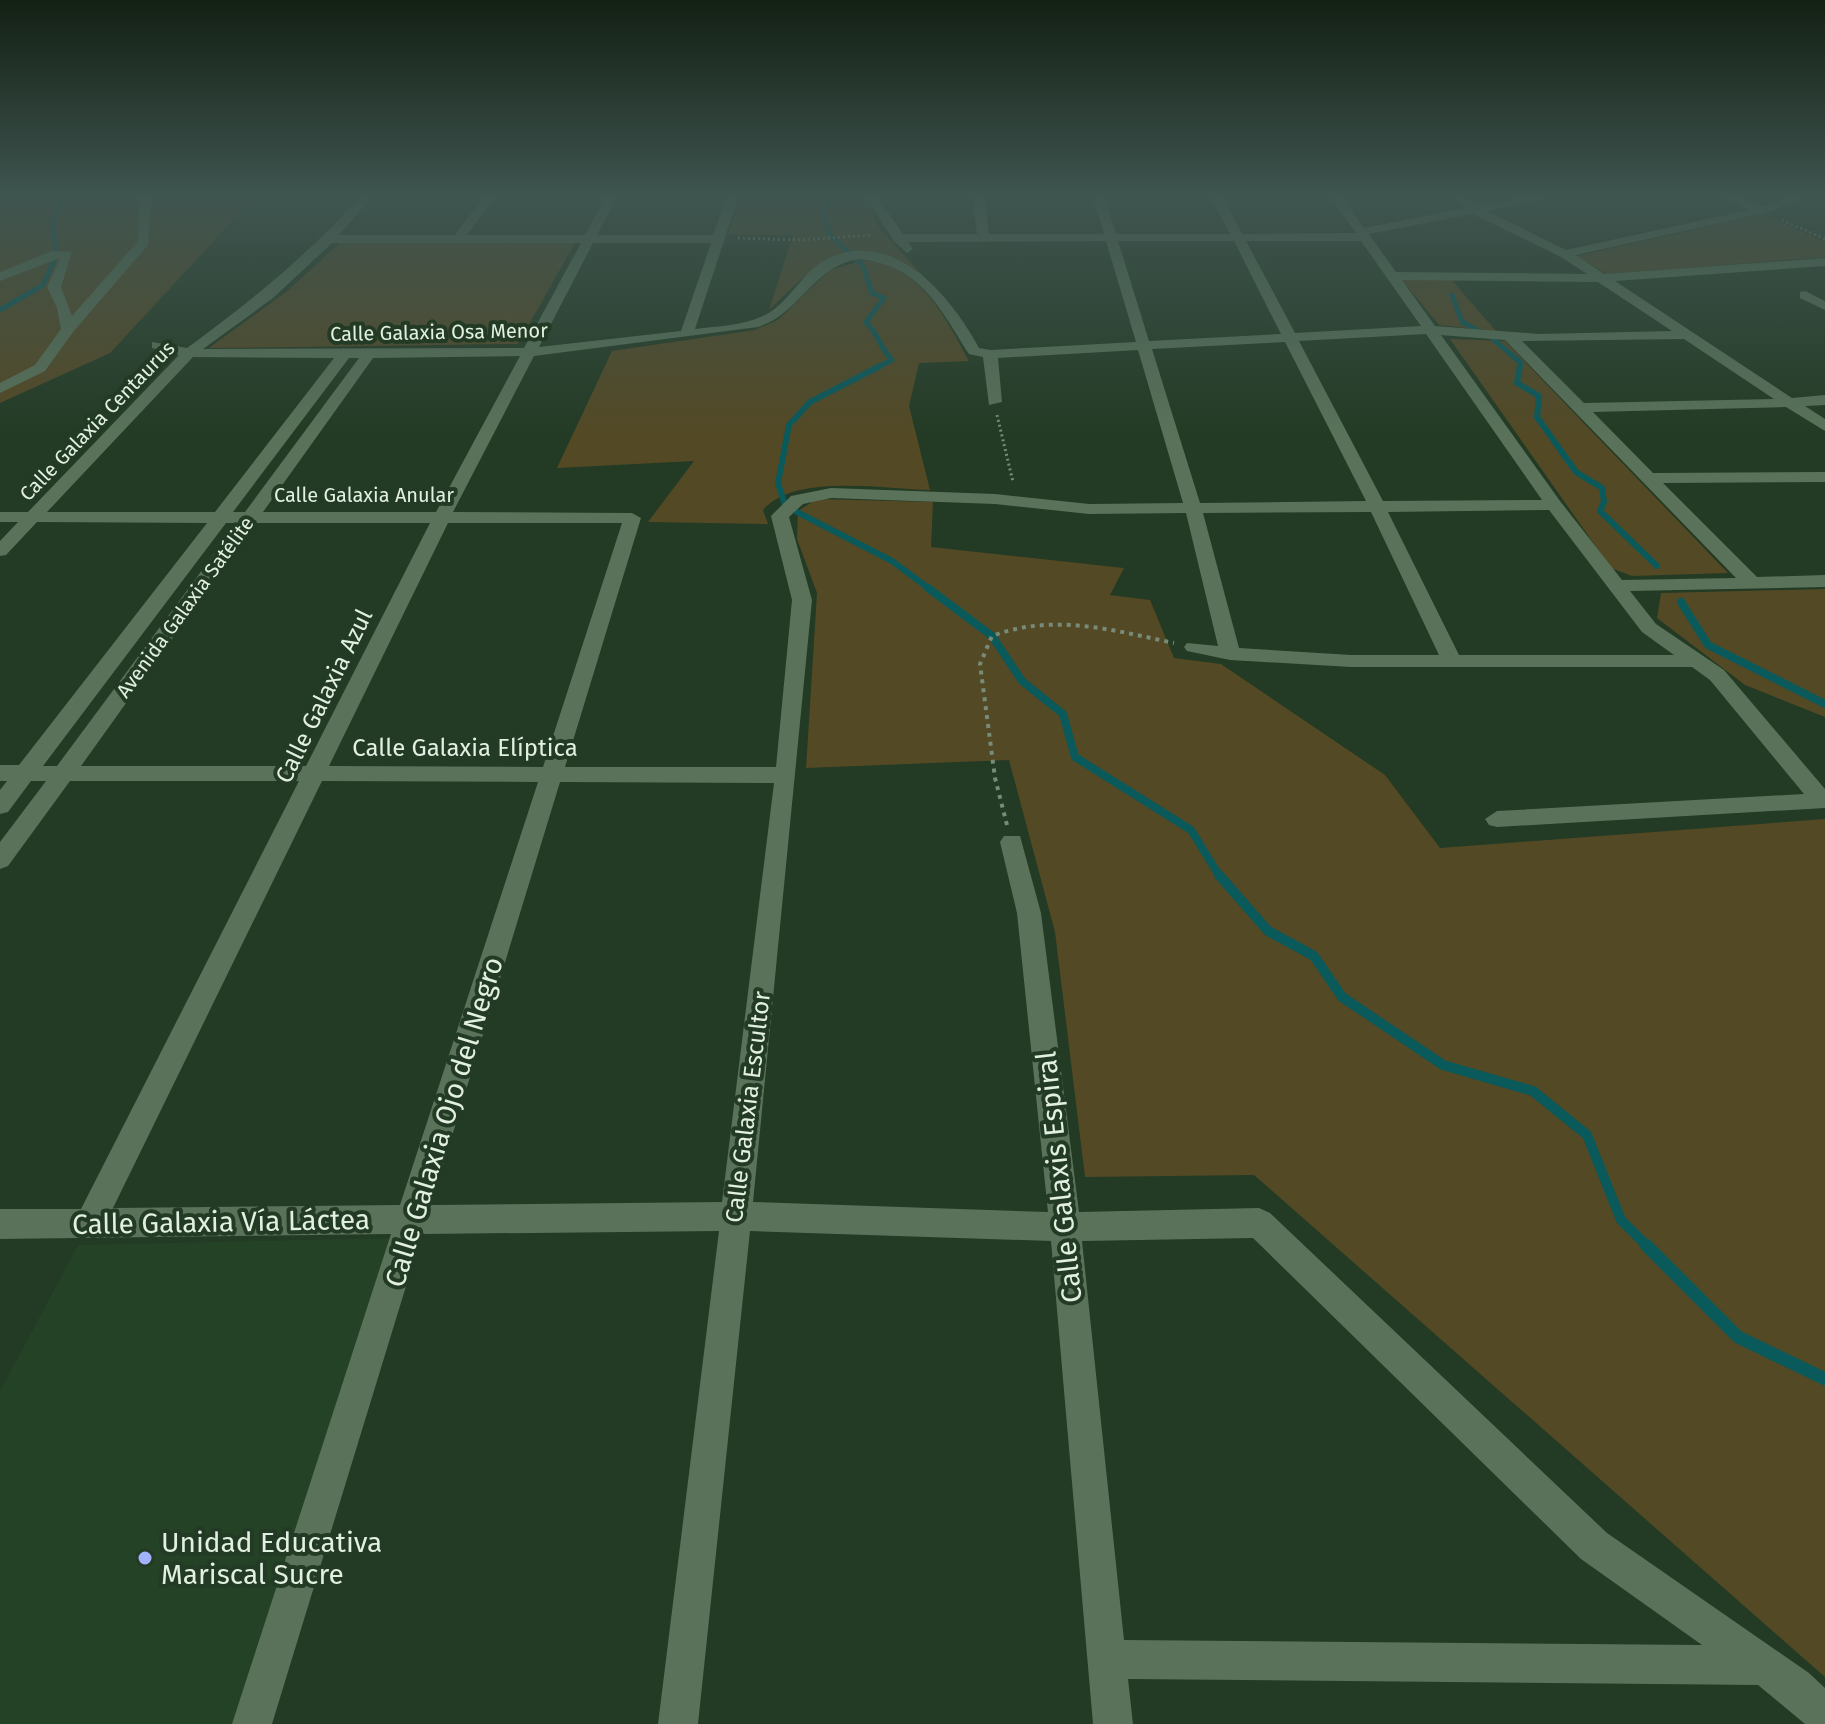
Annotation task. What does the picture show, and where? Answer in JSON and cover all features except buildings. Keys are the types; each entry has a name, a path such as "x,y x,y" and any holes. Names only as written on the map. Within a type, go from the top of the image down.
{"street":[{"path":"59,275 54,287 64,308 68,329"},
{"path":"0,389 40,368 68,329 115,275"},
{"name":"Calle Galaxia Centaurus","path":"0,551 189,353 268,295 289,275"},
{"name":"Calle Galaxia Azul","path":"89,1225 442,517 570,275"},
{"path":"686,335 705,275"},
{"name":"Calle Galaxia Osa Menor","path":"157,345 189,353 531,352 686,335 763,321 779,313 815,275"},
{"name":"Calle Galaxia Osa Menor","path":"911,275 929,287 948,306 974,351 990,354"},
{"path":"929,275 934,281 929,287"},
{"path":"1122,275 1193,508 1230,654"},
{"path":"1256,275 1377,506 1452,660"},
{"path":"1599,275 1825,426"},
{"path":"1392,276 1603,278 1638,275"},
{"path":"1392,276 1554,505 1649,628 1717,675 1822,801 1497,819"},
{"path":"1805,295 1825,306"},
{"path":"994,402 990,354 1431,330 1511,338 1689,335"},
{"path":"1511,338 1751,582"},
{"name":"Avenida Galaxia Satélite","path":"0,806 345,354"},
{"name":"Avenida Galaxia Satélite","path":"0,860 369,354"},
{"path":"1583,408 1825,400"},
{"path":"1649,478 1825,477"},
{"name":"Calle Galaxia Escultor","path":"678,1724 786,775 802,600 780,516 797,500 831,493 1013,500"},
{"path":"1013,500 1089,509 1554,505"},
{"name":"Calle Galaxia Anular","path":"0,517 632,518"},
{"name":"Calle Galaxia Ojo del Negro","path":"252,1724 414,1220 632,518"},
{"path":"1619,586 1825,581"},
{"path":"1194,647 1230,654 1351,661 1599,664 1698,661"},
{"name":"Calle Galaxia Elíptica","path":"0,773 786,775"},
{"path":"1799,774 1825,788"},
{"name":"Calle Galaxis Espiral","path":"1012,842 1029,913 1065,1227 1113,1724"},
{"name":"Calle Galaxia Vía Láctea","path":"0,1224 735,1216 1065,1227 1259,1223 1594,1546 1764,1665 1825,1715"},
{"path":"1106,1659 1764,1665"}],"path":[{"path":"994,402 1013,472 1013,500"},
{"path":"1012,842 995,778 980,664 992,636 1015,625 1054,621 1194,647"}],"shaded area":[{"path":"0,275 182,275 110,353 0,403"},
{"path":"304,275 557,275 518,344 209,348"},
{"path":"780,275 807,275 769,310"},
{"path":"824,275 906,275 917,283 941,312 969,361 919,363 909,406 930,490 818,487 777,498 763,510 768,524 648,522 694,461 557,468 612,351 755,330 778,320"},
{"path":"1449,277 1496,331 1439,325 1401,279"},
{"path":"1450,339 1505,341 1728,573 1632,576 1611,568"},
{"path":"817,499 933,502 931,547 1124,568 1110,595 1150,600 1174,658 1221,664 1385,775 1440,848 1825,819 1825,1677 1254,1175 1085,1177 1055,932 1009,760 806,768 817,593 797,539 798,511"},
{"path":"1825,589 1825,717 1745,685 1657,618 1661,593"},
{"name":"Unidad Educativa Mariscal Sucre","path":"395,1238 235,1724 0,1724 0,1391 78,1245"}],"waterway":[{"path":"0,310 43,285 47,275"},
{"path":"866,275 872,293 884,298 866,322 892,360 880,366"},
{"path":"1452,295 1462,322 1477,330"},
{"path":"1493,339 1521,363 1520,368"},
{"path":"785,505 778,483 789,425 810,402 880,366"},
{"path":"876,368 880,366"},
{"path":"1520,366 1517,383 1539,396 1537,417 1576,472 1602,488 1604,502 1600,511 1657,566"},
{"path":"797,512 892,561 931,590"},
{"path":"928,588 992,636 1022,681 1063,714 1075,757 1191,830 1220,877"},
{"path":"1681,602 1708,645 1825,704"},
{"path":"1219,875 1268,931 1314,956 1342,997 1443,1065 1533,1091 1587,1135 1621,1220 1738,1337 1825,1379"}],"place":[{"name":"Unidad Educativa Mariscal Sucre","path":"145,1558"}]}
